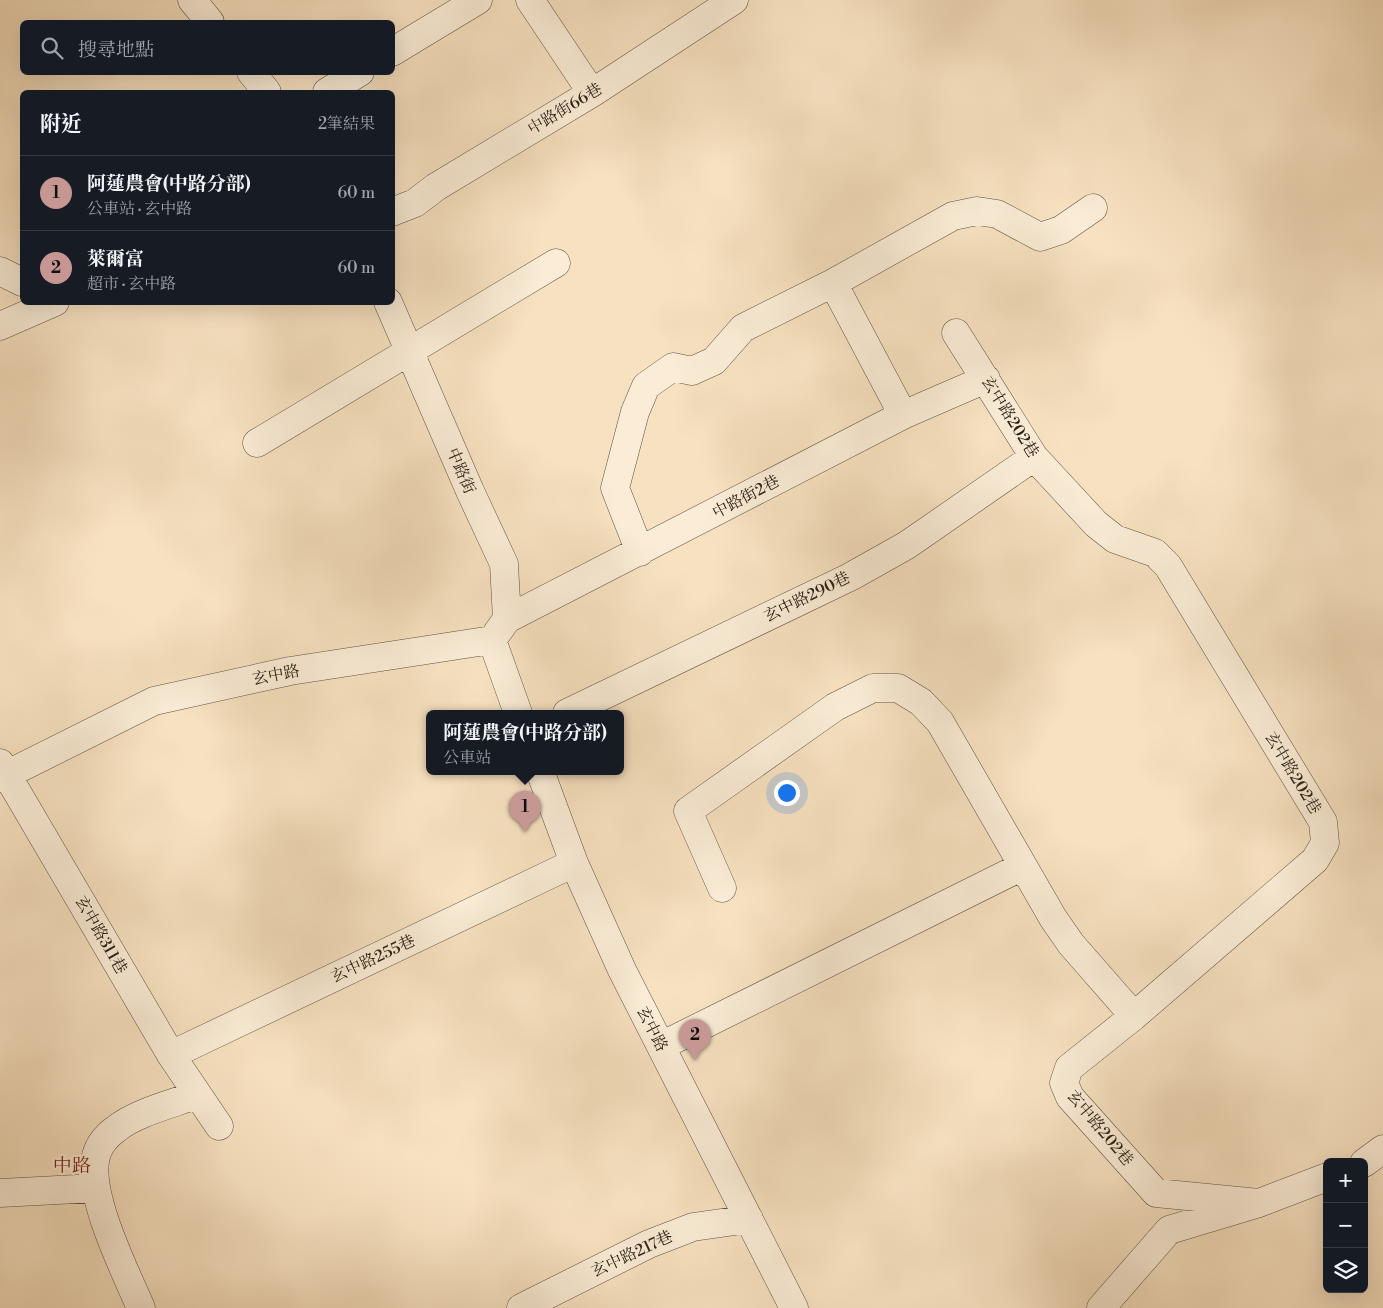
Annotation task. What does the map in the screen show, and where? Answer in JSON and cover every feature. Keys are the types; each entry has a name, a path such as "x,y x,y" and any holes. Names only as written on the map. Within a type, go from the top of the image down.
{"street":[{"path":"192,0 208,20"},
{"path":"395,50 478,0"},
{"path":"530,0 592,93"},
{"name":"中路街66巷","path":"395,211 415,203 436,187 592,93 734,0"},
{"path":"253,75 265,90"},
{"path":"330,90 355,75"},
{"path":"640,552 615,488 635,412 646,386 673,367 692,370 714,361 743,328 833,283 953,216 977,211 997,214 1040,237 1061,230 1093,208"},
{"path":"257,443 556,263"},
{"path":"0,271 20,281"},
{"path":"833,283 903,414"},
{"path":"0,326 48,305"},
{"name":"中路街","path":"389,305 470,491 504,564 500,630"},
{"name":"玄中路202巷","path":"956,333 1034,457 1096,524 1115,539 1155,553 1168,566 1322,822 1325,843 1315,860 1134,1016 1069,1068 1064,1083 1070,1097 1156,1193 1259,1203"},
{"name":"中路街2巷","path":"500,630 640,552 903,414 986,379"},
{"name":"玄中路290巷","path":"573,710 850,577 907,545 1034,457"},
{"path":"500,630 517,710"},
{"name":"玄中路","path":"2,772 154,701 290,671 500,630"},
{"path":"722,888 688,811 835,707 873,688 898,688 921,702 940,722 1023,866 1071,944 1134,1016"},
{"name":"玄中路311巷","path":"2,772 171,1055 196,1095 219,1126"},
{"name":"玄中路","path":"541,775 574,863 622,970 794,1308"},
{"name":"玄中路255巷","path":"171,1055 574,863"},
{"path":"661,1046 1023,866"},
{"path":"141,1308 117,1252 96,1188 96,1158 102,1142 117,1128 135,1118 196,1095"},
{"path":"1368,1160 1383,1150"},
{"path":"1100,1308 1169,1230 1259,1203 1323,1179"},
{"path":"0,1193 96,1188"},
{"name":"玄中路217巷","path":"521,1308 649,1244 693,1228 749,1219"}],"place":[{"name":"阿蓮農會(中路分部)","path":"525,832"},
{"name":"萊爾富","path":"695,1060"}],"district":[{"name":"中路","path":"72,1166"}]}
